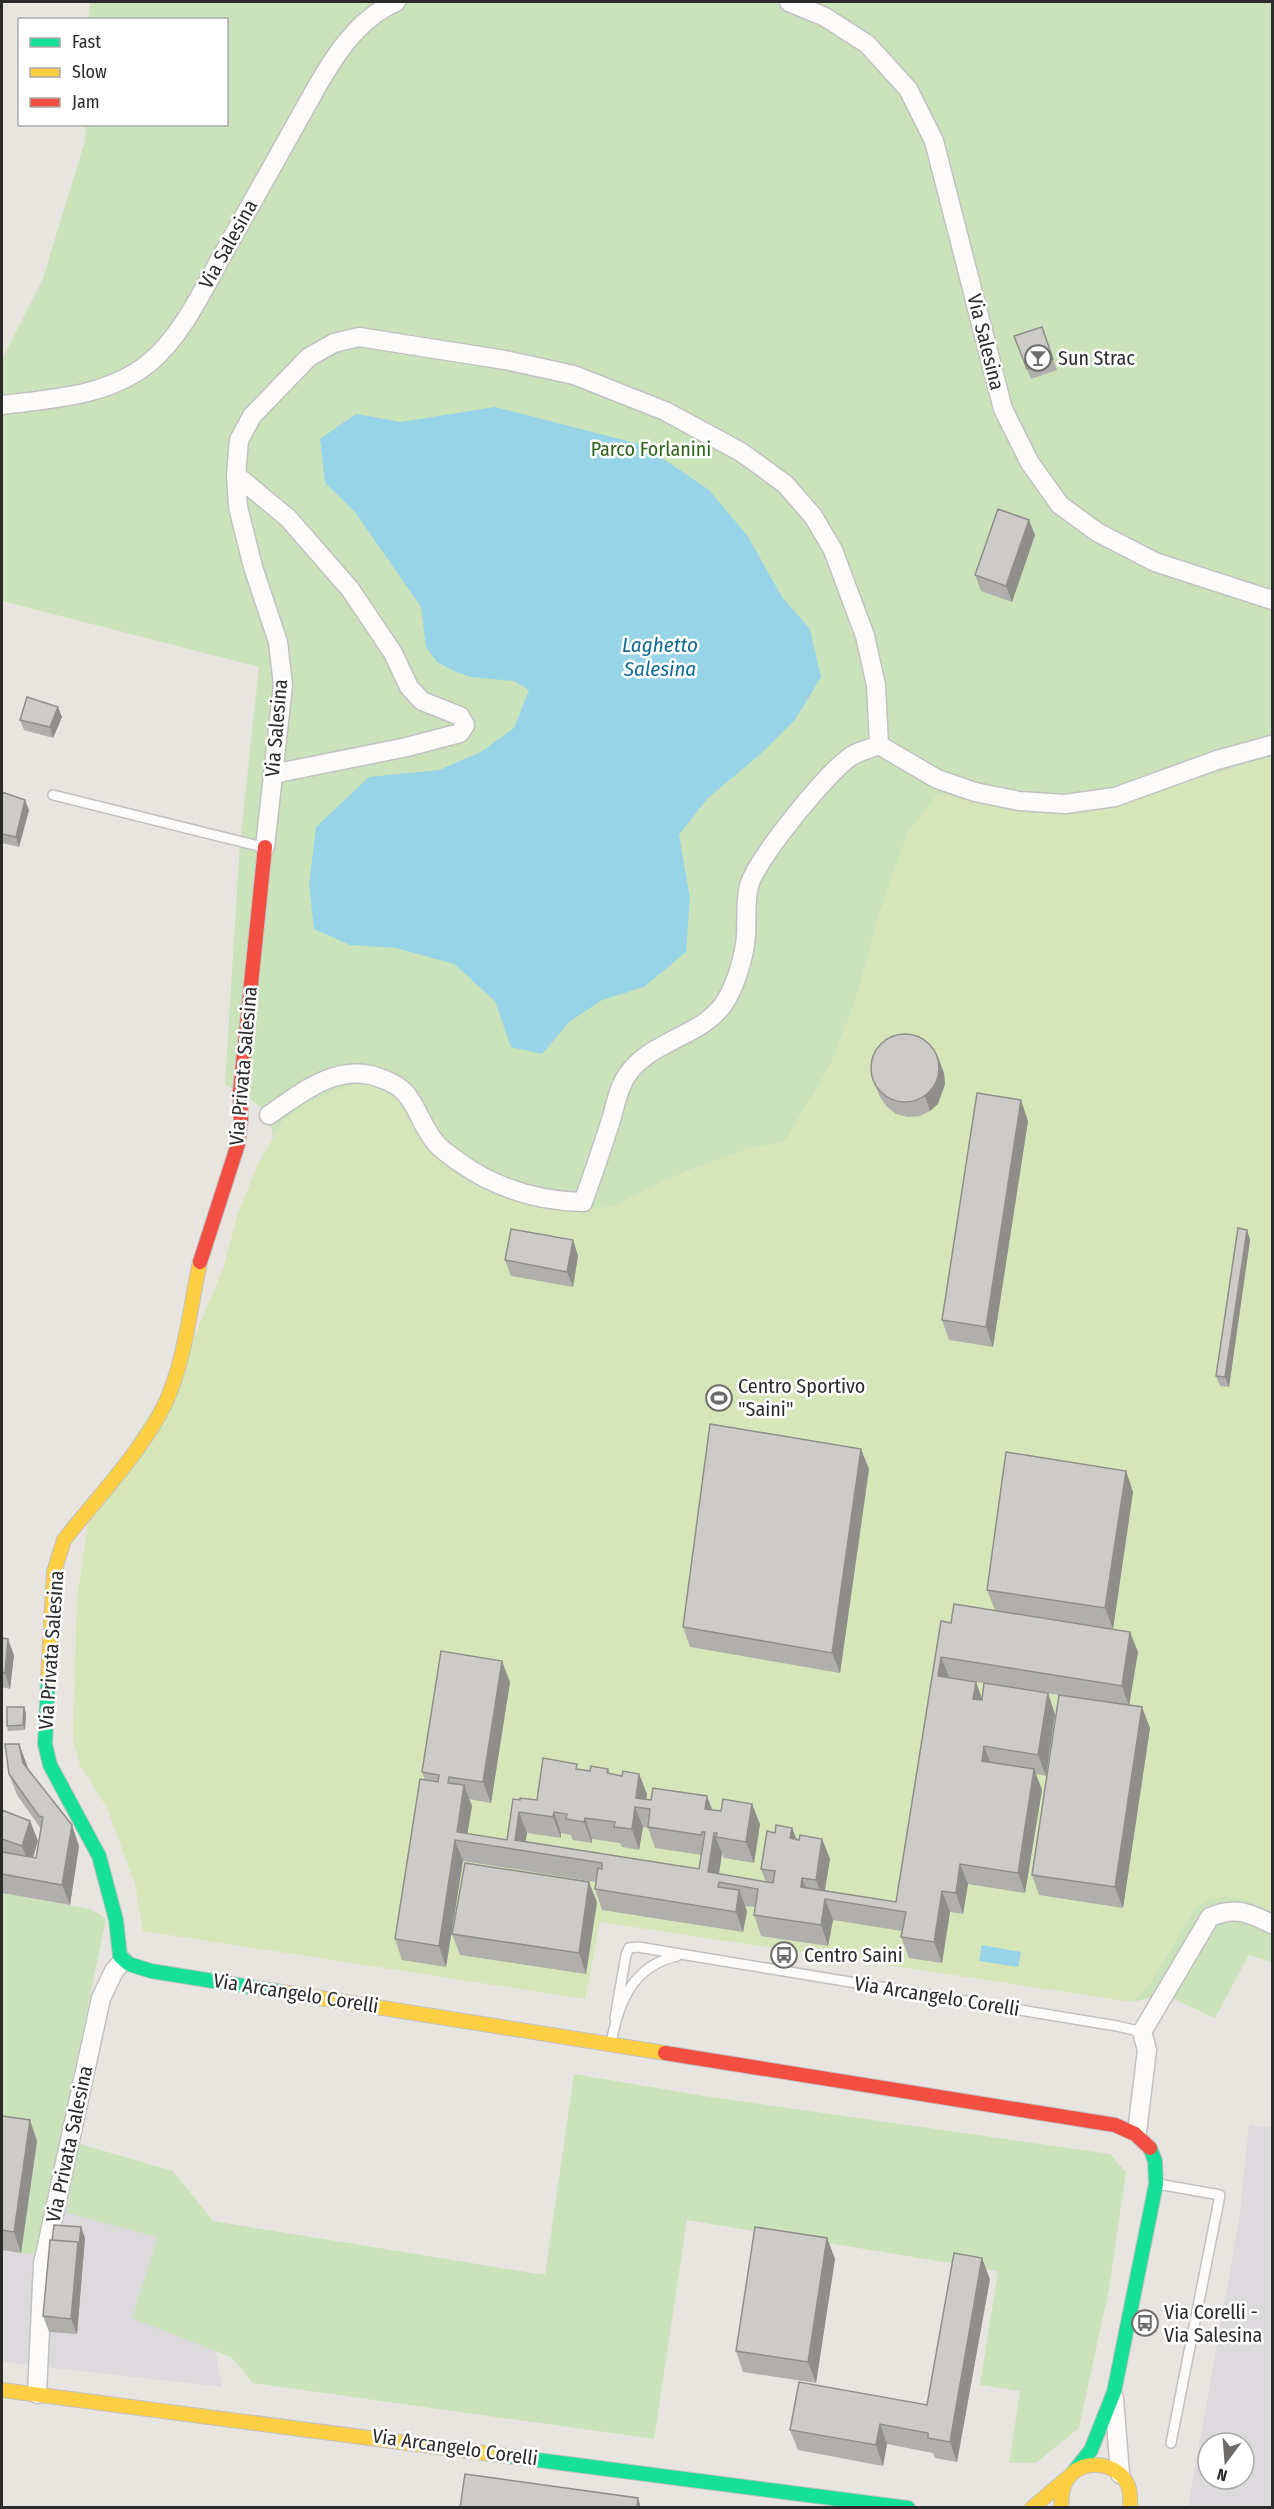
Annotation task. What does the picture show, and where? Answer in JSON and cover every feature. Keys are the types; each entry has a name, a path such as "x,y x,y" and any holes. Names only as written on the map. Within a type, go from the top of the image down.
{"street":[{"name":"Via Salesina","path":"2,405 68,397 117,382 149,363 184,324 328,66 362,25 382,8 396,2"},
{"name":"Via Salesina","path":"789,2 825,16 867,44 908,89 934,141 1003,409 1030,463 1060,505 1097,532 1155,562 1272,600"},
{"name":"Via Salesina","path":"269,815 283,685 278,642 245,537 238,507 236,475 239,440 252,416 309,357 334,343 359,337 505,360 574,375 665,411 741,452 785,484 813,516 833,550 865,636 876,685 879,745"},
{"path":"236,475 288,518 350,589 393,653 409,687 422,701 460,716 465,725 459,733 407,747 273,774"},
{"path":"256,1118 308,1088 345,1072 368,1073 386,1080 405,1092 421,1115 434,1141 481,1178 516,1192 560,1202 583,1202 619,1091 630,1070 647,1054 695,1029 716,1014 728,997 742,959 747,937 746,904 750,884 758,866 825,778 852,755 879,745 936,779 975,792 1019,801 1065,804 1115,797 1217,760 1272,745"},
{"name":"Via Privata Salesina","path":"37,2394 43,2264 101,1998 114,1971 123,1961 118,1950 116,1920 99,1856 92,1838 57,1780 50,1765 45,1744 54,1572 57,1557 73,1526 148,1433 165,1403 177,1370 202,1250 238,1144 256,1118 240,1092 269,815"},
{"path":"1061,2508 1061,2490 1091,2450 1113,2392 1156,2184 1155,2156 1150,2146 1137,2132 1147,2050 1142,2032 1210,1917 1227,1910 1243,1912 1272,1924"},
{"name":"Via Arcangelo Corelli","path":"123,1961 151,1971 1103,2123 1137,2132"},
{"name":"Via Arcangelo Corelli","path":"2,2390 908,2508"},
{"path":"1113,2392 1120,2474"},
{"path":"1032,2508 1071,2475 1096,2464 1109,2467 1120,2474 1126,2481 1131,2500 1143,2508"}],"lane":[{"path":"53,795 265,847"},
{"name":"Via Arcangelo Corelli","path":"615,2018 629,1948 638,1947 1142,2032"},
{"path":"611,2044 615,2018 640,1975 662,1959 682,1954"},
{"path":"1156,2184 1220,2195 1171,2444"}],"shaded area":[{"path":"1249,2125 1272,2127 1272,2507 1188,2507 1196,2462 1196,2491 1256,2491 1256,2431 1202,2431 1239,2221"},
{"path":"2,2135 93,2155 193,2224 222,2387 2,2362"}],"green space":[{"name":"Parco Forlanini","path":"90,2 1272,2 1272,757 1164,789 1119,807 1069,814 1016,811 938,793 880,911 857,996 832,1062 784,1143 754,1147 709,1163 668,1179 614,1206 572,1212 531,1207 489,1192 461,1178 438,1161 415,1130 404,1107 391,1094 285,1118 273,1138 269,1115 250,1099 225,1084 240,842 259,667 2,601 2,359 42,281 85,141 86,126 228,126 228,18 89,18"},
{"name":"Centro Sportivo \"Saini\"","path":"1272,757 1272,1912 1250,1901 1228,1896 1209,1899 1194,1910 1149,1985 1132,2002 600,1922 585,1999 143,1931 135,1884 107,1808 80,1765 73,1738 77,1598 91,1503 183,1364 223,1269 238,1213 258,1164 285,1118 322,1096 355,1083 373,1084 391,1094 404,1107 415,1130 438,1161 461,1178 489,1192 531,1207 572,1212 614,1206 668,1179 709,1163 754,1147 784,1142 832,1062 857,996 880,911 907,834 938,793 1016,811 1069,814 1119,807 1164,789"},
{"path":"2,1893 91,1909 106,1919 36,2255 21,2253 2,2136"},
{"path":"1228,1896 1250,1901 1272,1912 1272,1962 1249,1955 1215,2018 1165,1995 1132,2002 1149,1985 1194,1910 1209,1899"},
{"path":"574,2074 704,2096 1110,2154 1126,2172 1109,2289 1079,2428 1036,2463 1009,2463 1020,2391 980,2385 998,2271 687,2220 654,2439 253,2383 231,2357 132,2318 158,2237 67,2213 77,2143 173,2171 213,2221 545,2275"}],"water":[{"name":"Laghetto Salesina","path":"495,407 643,445 709,490 747,535 782,597 810,629 821,677 795,720 757,757 708,798 679,835 690,898 686,952 644,987 602,1000 569,1022 542,1054 511,1047 495,1001 454,964 396,948 350,945 314,929 309,885 316,827 369,777 439,770 481,752 514,728 529,690 514,681 471,677 437,662 426,647 421,607 355,512 325,483 320,439 356,414 401,422"},
{"path":"982,1945 1021,1952 1018,1967 979,1961"}],"building":[{"name":"Sun Strac","path":"1042,327 1053,359 1027,369 1014,336"},
{"path":"998,509 1029,520 1006,586 975,575"},
{"path":"27,697 58,707 50,727 20,720"},
{"path":"2,792 25,800 16,837 2,834"},
{"path":"905,1034 918,1037 929,1044 936,1055 939,1068 936,1081 929,1092 918,1099 905,1102 892,1099 881,1092 874,1081 871,1068 874,1055 881,1044 892,1037"},
{"path":"977,1093 1021,1100 986,1327 942,1320"},
{"path":"1238,1228 1247,1230 1225,1377 1216,1376"},
{"path":"511,1229 573,1240 567,1272 505,1260"},
{"path":"710,1424 861,1449 832,1653 683,1627"},
{"path":"1006,1452 1126,1471 1105,1608 987,1590"},
{"path":"954,1604 1130,1632 1122,1686 941,1657 938,1676 976,1682 973,1699 982,1700 984,1683 1048,1693 1038,1755 984,1746 982,1761 1034,1769 1018,1873 960,1864 956,1893 942,1891 934,1942 901,1937 906,1912 825,1899 821,1925 754,1915 758,1889 719,1882 718,1887 739,1890 736,1912 595,1889 598,1868 602,1869 602,1863 455,1840 439,1946 395,1939 420,1779 438,1782 439,1775 422,1772 441,1651 502,1661 483,1782 449,1777 448,1783 464,1785 457,1832 507,1840 513,1799 537,1800 543,1758 577,1764 576,1769 590,1771 591,1766 608,1769 607,1773 622,1776 623,1771 639,1774 636,1798 651,1800 653,1788 707,1796 705,1809 721,1811 723,1799 752,1804 746,1842 716,1837 717,1833 714,1833 708,1872 773,1883 775,1871 761,1869 767,1831 775,1833 776,1825 792,1828 790,1838 799,1840 800,1835 822,1839 816,1880 802,1878 801,1887 896,1902 941,1621 951,1623","holes":["635,1807 650,1809 648,1827 701,1835 705,1832 699,1869 515,1840 519,1812 553,1817 554,1812 567,1814 566,1819 584,1822 585,1818 615,1822 614,1827 632,1829"]},
{"path":"2,1638 8,1639 5,1673 2,1672"},
{"path":"1059,1695 1142,1707 1115,1887 1032,1875"},
{"path":"7,1707 24,1707 23,1725 7,1726"},
{"path":"5,1744 19,1744 23,1763 72,1825 62,1885 2,1874 2,1852 36,1858 43,1817 39,1816 9,1774"},
{"path":"2,1810 30,1821 22,1846 2,1839"},
{"path":"465,1863 589,1882 579,1953 452,1934"},
{"path":"2,2116 30,2120 14,2232 2,2230"},
{"path":"54,2225 81,2227 79,2245 78,2242 52,2240"},
{"path":"755,2227 827,2238 808,2362 736,2351"},
{"path":"50,2240 78,2242 71,2319 43,2316"},
{"path":"954,2253 982,2258 950,2442 928,2438 928,2433 880,2424 876,2445 790,2430 799,2382 927,2405"},
{"path":"465,2474 638,2498 637,2508 460,2508"}],"traffic: fast":[{"path":"48,1679 45,1744 50,1765 99,1856 116,1920 120,1956 129,1964 151,1971 282,1992"},
{"path":"1075,2470 1091,2450 1114,2392 1156,2184 1155,2161 1150,2148"},
{"path":"507,2456 908,2508"}],"traffic: slow":[{"path":"48,1679 54,1572 64,1540 132,1457 165,1404 178,1370 200,1262"},
{"path":"282,1992 665,2053"},
{"path":"2,2390 507,2456"},
{"path":"1061,2508 1066,2481 1076,2470 1093,2465 1112,2469 1125,2480 1130,2491 1130,2508"},
{"path":"1032,2508 1066,2479"}],"traffic: jam":[{"path":"200,1262 238,1144 241,1119 240,1092 265,847"},
{"path":"665,2053 1115,2125 1135,2134 1150,2148"}],"place":[{"name":"Sun Strac","path":"1038,358"},
{"name":"Centro Sportivo \"Saini\"","path":"719,1398"},
{"name":"Centro Saini","path":"784,1955"},
{"name":"Via Corelli - Via Salesina","path":"1145,2323"}]}
